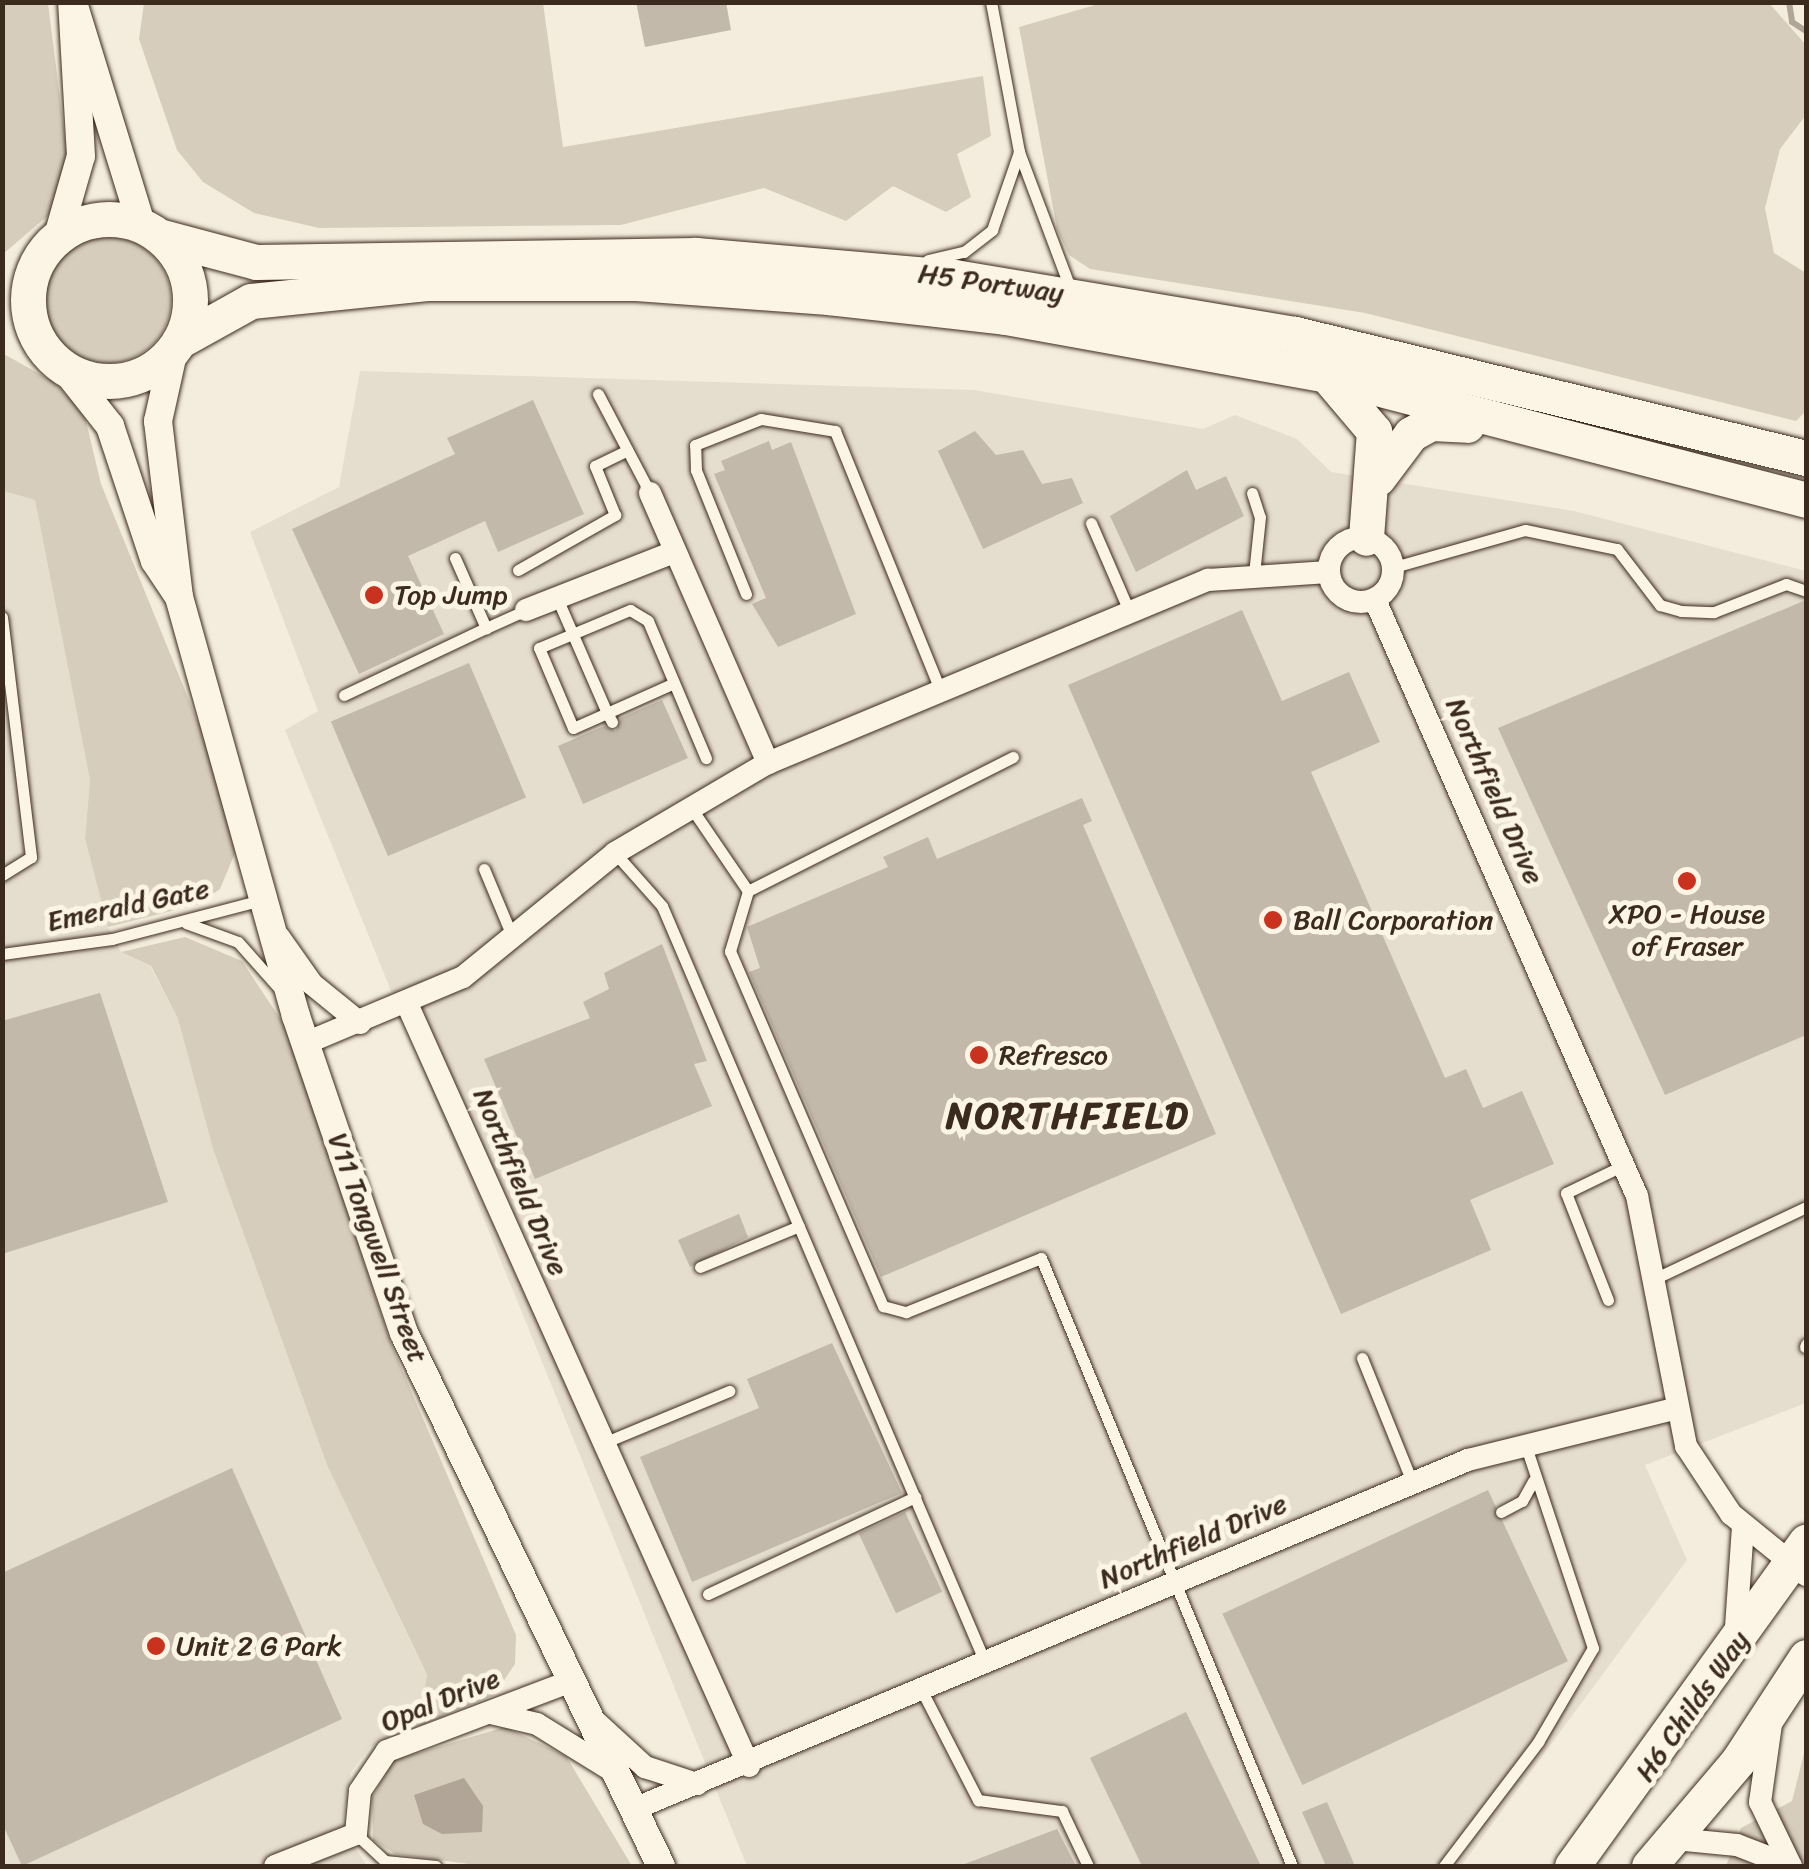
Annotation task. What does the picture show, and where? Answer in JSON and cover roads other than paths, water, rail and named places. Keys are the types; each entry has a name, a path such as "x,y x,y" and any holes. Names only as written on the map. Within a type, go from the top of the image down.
{"main road":[{"path":"2,274 98,219 152,231 190,286 177,345 124,380 55,360 2,328"},
{"name":"H5 Portway","path":"152,231 256,262 574,252 876,268 1073,294 1329,342 1806,458"},
{"path":"50,244 27,302 55,360"},
{"name":"H5 Portway","path":"177,345 227,309 280,296 429,283 636,283 1005,317 1323,374 1530,432 1806,500"},
{"path":"1323,374 1367,417 1378,478 1366,538"},
{"path":"1378,478 1431,423 1530,432"},
{"name":"H6 Childs Way","path":"1572,1866 1802,1560"},
{"path":"1650,1866 1775,1708 1806,1657"}],"street":[{"path":"72,3 97,60 152,231"},
{"path":"50,244 81,156 72,3"},
{"name":"V11 Tongwell Street","path":"177,345 158,421 179,597 296,1016 404,1332 662,1866"},
{"name":"V11 Tongwell Street","path":"55,360 110,426 127,466 156,561 179,597"},
{"path":"650,493 768,763"},
{"path":"1366,538 1394,567 1375,600 1344,598 1329,572 1340,546 1366,538"},
{"path":"526,610 674,552"},
{"path":"306,1043 408,1006 512,936 615,853 768,763 1208,580 1329,572"},
{"name":"Northfield Drive","path":"1375,600 1624,1164 1656,1278 1674,1409 1698,1468 1743,1526 1802,1560"},
{"path":"264,909 312,984 360,1023"},
{"name":"Northfield Drive","path":"408,1006 601,1444 750,1766"},
{"name":"Northfield Drive","path":"634,1809 750,1766 1412,1482 1525,1444 1674,1409"},
{"path":"1702,1692 1742,1606 1743,1526"},
{"name":"Opal Drive","path":"356,1834 356,1806 376,1759 570,1680"},
{"path":"1675,1839 1737,1845 1791,1866 1760,1802 1775,1708"},
{"path":"585,1712 645,1767 697,1784"},
{"path":"484,1713 537,1724 616,1773"},
{"path":"275,1866 356,1834"}],"lane":[{"path":"991,2 1019,152 1073,294"},
{"path":"876,268 979,244 1002,215 1019,152"},
{"path":"598,394 650,493"},
{"path":"746,594 696,470 695,445 762,418 836,431 941,692"},
{"path":"518,570 614,515 595,466 626,450"},
{"path":"1252,493 1260,517 1254,574"},
{"path":"1091,522 1130,612"},
{"path":"1394,567 1525,530 1617,549 1660,605 1681,611 1714,612 1786,584 1806,591"},
{"path":"455,558 486,628"},
{"path":"557,598 609,718"},
{"path":"344,694 526,610"},
{"path":"674,683 636,706 577,732 539,648 630,610 648,620 706,758"},
{"path":"2,618 31,857 2,875"},
{"path":"1013,757 748,891 730,951 876,1297 906,1312 1041,1258 1292,1866"},
{"path":"690,806 748,891"},
{"path":"615,853 662,906 986,1662"},
{"path":"484,869 512,936"},
{"name":"Emerald Gate","path":"2,954 264,909"},
{"path":"178,923 238,942 296,1016"},
{"path":"1608,1300 1566,1193 1624,1164"},
{"path":"1656,1278 1806,1208"},
{"path":"700,1267 799,1226"},
{"path":"1362,1358 1412,1482"},
{"path":"601,1444 729,1392"},
{"path":"1444,1866 1538,1742 1592,1648 1525,1444"},
{"path":"1501,1512 1522,1501 1534,1476"},
{"path":"708,1594 914,1497"},
{"path":"922,1691 978,1800 1062,1811 1088,1866"},
{"path":"356,1834 385,1861 436,1866"}],"waterway":[{"path":"1789,2 1792,22 1806,31"}],"place":[{"name":"Top Jump","path":"374,595"},
{"name":"XPO - House of Fraser","path":"1687,881"},
{"name":"Ball Corporation","path":"1273,920"},
{"name":"Refresco","path":"979,1055"},
{"name":"Unit 2 G Park","path":"156,1646"}],"district":[{"name":"NORTHFIELD","path":"1068,1116"}]}
